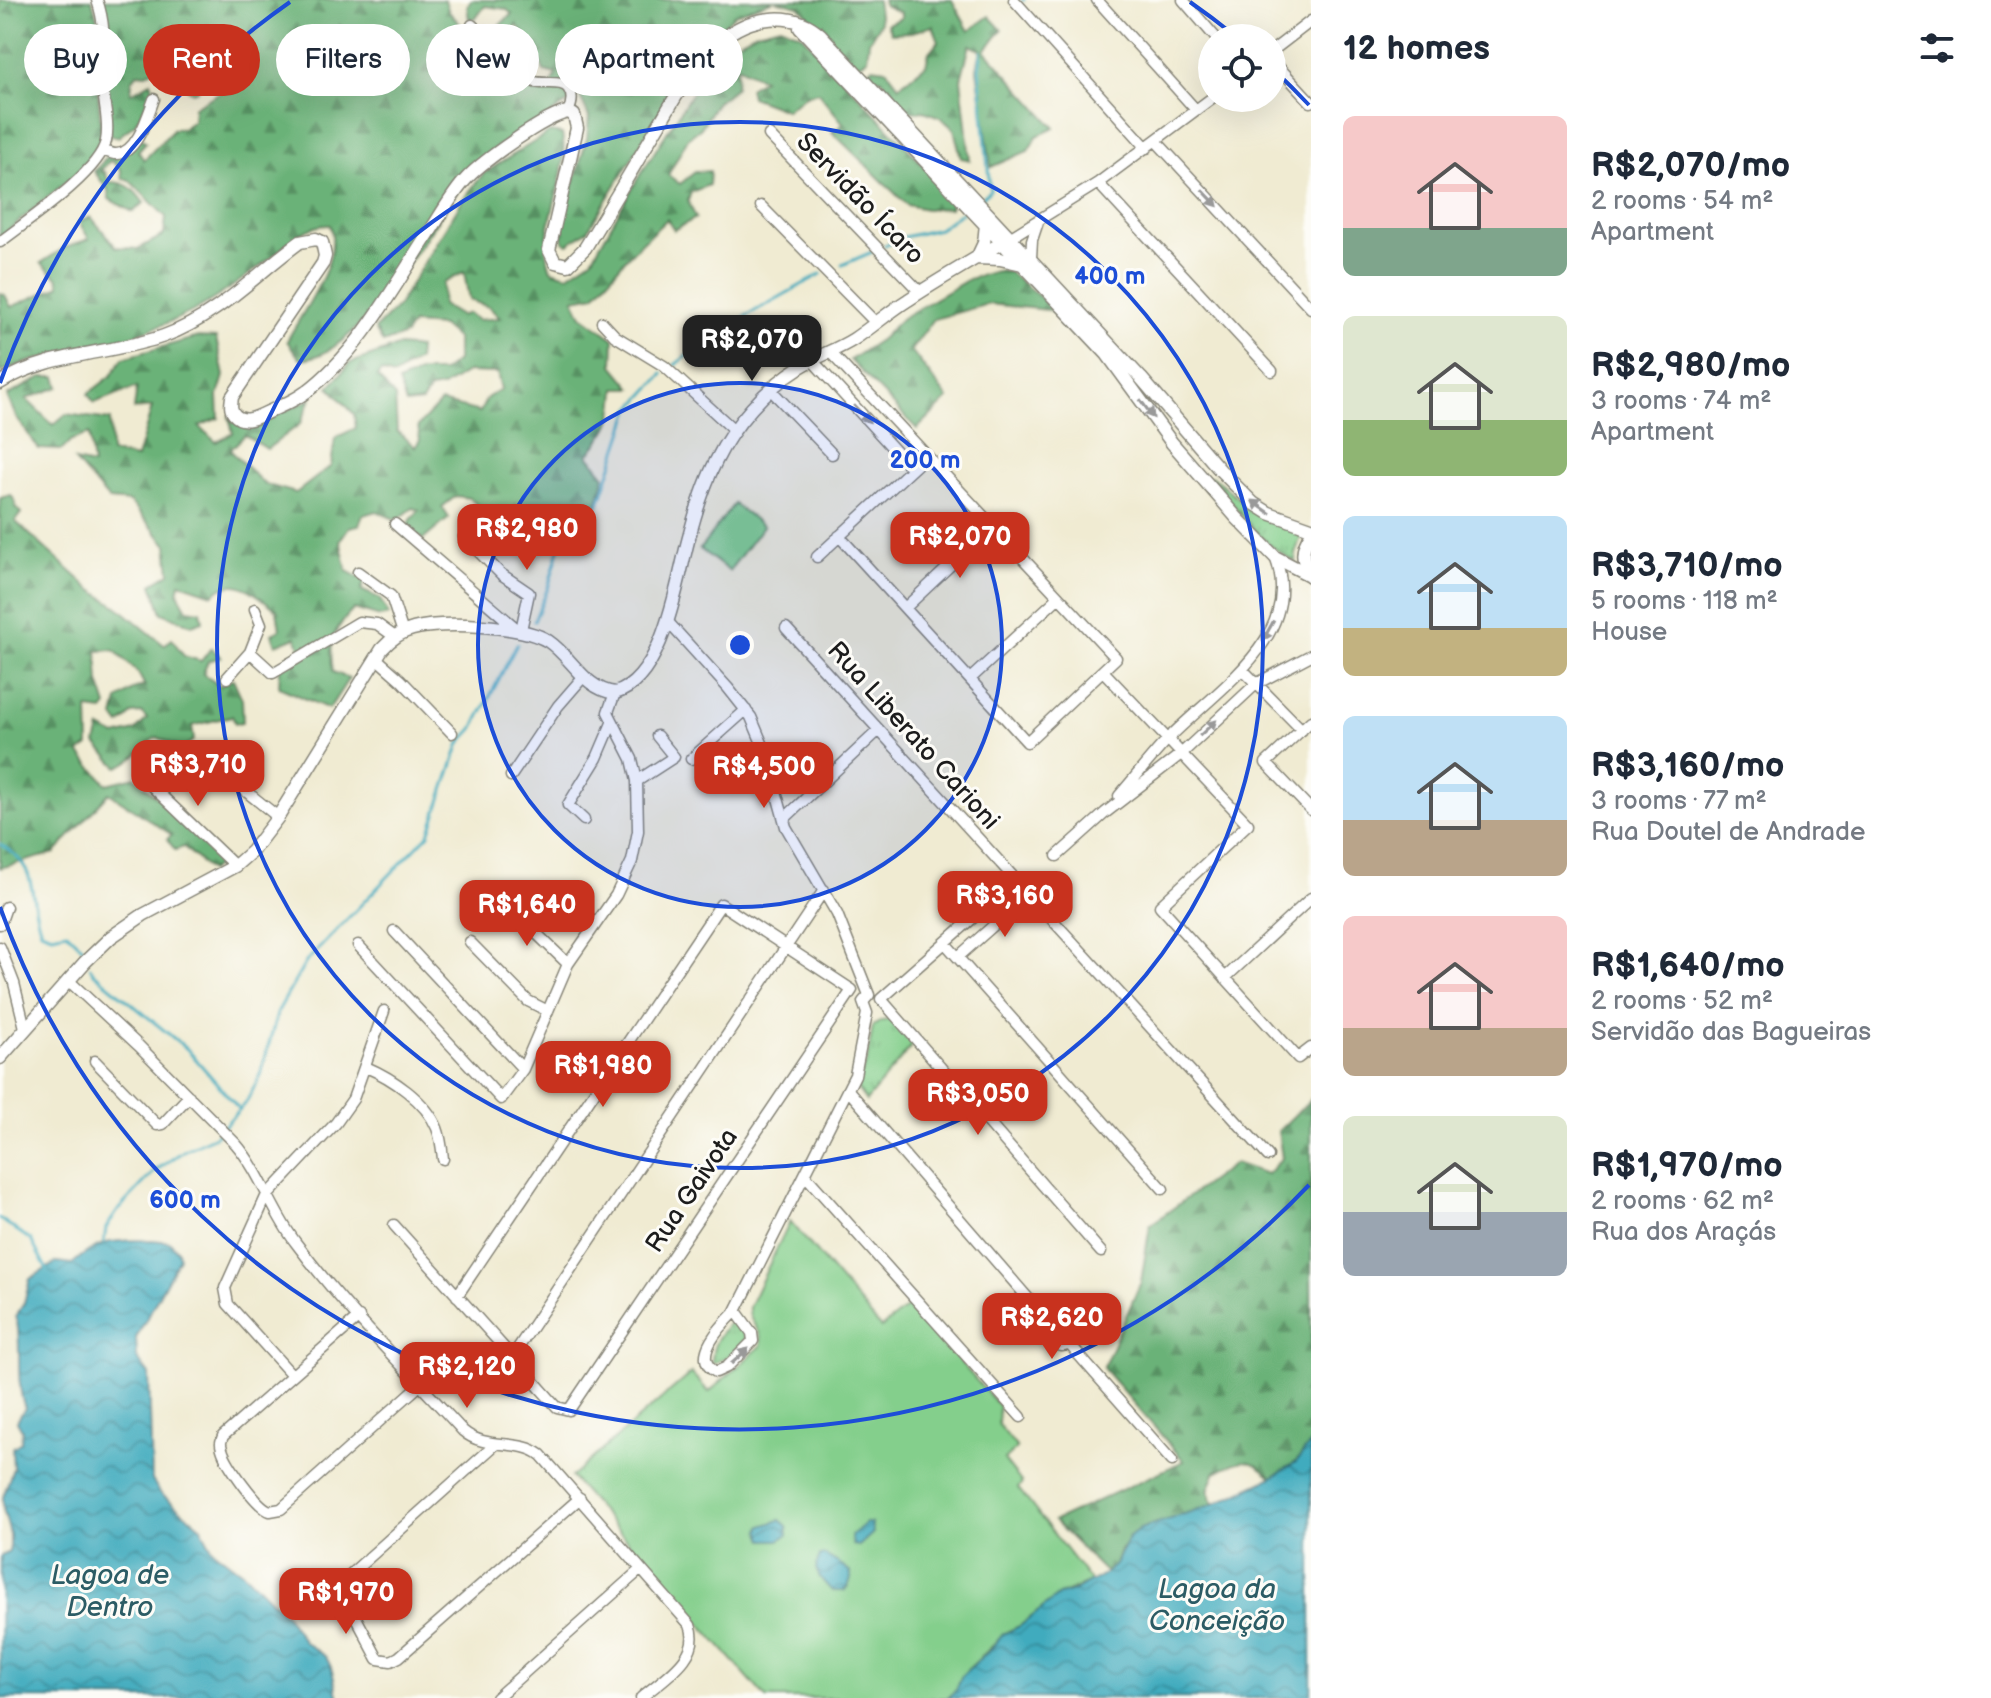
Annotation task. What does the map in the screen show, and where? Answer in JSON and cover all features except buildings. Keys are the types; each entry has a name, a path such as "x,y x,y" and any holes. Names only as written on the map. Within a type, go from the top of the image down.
{"main road":[{"path":"776,18 798,27 810,37 986,224 1007,240"},
{"path":"0,383 32,368 141,343 179,330 212,311 300,242 316,239 322,242 324,248 323,263 232,397 230,406 233,413 247,420 273,410 308,391 352,347 469,176 552,118 568,112 577,120 577,128 549,240 551,256 561,265 575,261 686,80 709,51 736,29 776,18 804,24 821,35 1007,240 1141,378 1253,503 1311,531 1302,552 1310,576"},
{"path":"977,258 984,243 986,224"},
{"path":"0,1058 99,948 132,922 235,866 252,851 278,817 376,658 399,635 426,627 519,630 539,636 555,646 598,689 615,693 623,691 638,677 668,622 698,506 715,463 734,430 771,390 812,360 830,352 920,292 1007,240"},
{"path":"977,258 1027,261 1107,354 1166,435 1237,518 1275,557 1310,576"},
{"path":"1166,435 1187,432"}],"street":[{"path":"0,242 77,180 103,150 107,137 103,84 105,36 104,20 97,0"},
{"path":"1014,0 1311,308"},
{"path":"1007,240 1098,183 1196,110 1097,0"},
{"path":"1183,0 1204,24"},
{"path":"1286,40 1311,21"},
{"path":"1286,75 1311,102"},
{"path":"539,84 568,87 572,102 568,112"},
{"path":"103,150 116,154 128,149 140,135 154,99"},
{"name":"Servidão Ícaro","path":"769,135 920,292"},
{"path":"1098,183 1272,371"},
{"path":"761,206 876,323"},
{"path":"1027,261 1038,222"},
{"path":"602,322 615,336 664,366 734,430"},
{"path":"830,352 1116,658 1027,742 839,536"},
{"path":"812,360 912,469"},
{"path":"771,390 832,454"},
{"path":"817,557 926,456"},
{"path":"395,524 519,630 529,593 501,574 464,537"},
{"path":"905,608 992,526"},
{"path":"1105,813 1168,740 1243,670 1278,612 1282,583 1275,557"},
{"path":"358,572 391,596 399,635"},
{"path":"970,679 1059,597"},
{"path":"227,678 250,652 261,624 255,609"},
{"path":"250,652 273,673 359,622 377,624 399,635"},
{"path":"668,622 746,710 764,748 791,837 837,914 869,995"},
{"name":"Rua Liberato Carioni","path":"786,628 1268,1156"},
{"path":"1057,856 1105,813 1181,754 1256,684 1311,655"},
{"path":"376,658 452,733"},
{"path":"1243,670 1302,730"},
{"path":"1103,671 1248,824 1160,906 1298,1058 1311,1048"},
{"path":"511,776 558,706 584,676"},
{"path":"358,945 501,1099 523,1069 568,964 604,914 632,861 638,831 637,781 632,759 608,712 615,693"},
{"path":"691,759 746,710"},
{"path":"1311,721 1266,763 1311,810"},
{"path":"584,820 568,805 597,758 612,723"},
{"path":"784,819 879,730"},
{"path":"637,781 674,757 657,736"},
{"path":"192,748 278,817"},
{"path":"139,774 235,866"},
{"path":"881,999 1016,880"},
{"path":"394,1225 512,1357 824,890"},
{"path":"958,957 1029,894"},
{"path":"1225,978 1311,898"},
{"path":"457,1296 721,904 786,947"},
{"path":"0,924 6,907"},
{"path":"509,907 568,964"},
{"path":"981,912 994,926"},
{"path":"394,931 523,1069"},
{"path":"470,942 528,1001 546,1010"},
{"path":"945,943 1163,1189"},
{"path":"0,947 14,983 25,1028"},
{"name":"Rua Gaivota","path":"512,1357 557,1407 564,1411 572,1408 852,990 786,947"},
{"path":"68,980 236,1144 249,1160 266,1197 306,1257 469,1436 537,1452 690,1625 694,1643 687,1657 641,1698"},
{"path":"869,995 881,999 1101,1252"},
{"path":"736,1311 752,1333 753,1341 727,1367 712,1371 706,1362 707,1350 718,1330 736,1311 848,1090 860,1059 867,1013 863,1006 869,995"},
{"path":"867,1013 874,1015 880,1012 883,1005 881,999"},
{"path":"292,1375 228,1304 225,1293 227,1282 266,1197 341,1117 353,1099 384,1011"},
{"path":"95,1061 157,1125 163,1124 189,1096"},
{"path":"366,1067 397,1082 432,1118 441,1141 443,1159"},
{"path":"848,1090 1053,1327"},
{"path":"805,1175 1021,1417"},
{"path":"359,1317 228,1430 221,1442 224,1454 258,1504 270,1511 281,1509 420,1385"},
{"path":"1059,1323 1070,1325 1074,1335 1069,1344 1055,1344 1050,1334 1053,1327 1059,1323"},
{"path":"1069,1344 1172,1461"},
{"path":"496,1444 348,1576 342,1585 374,1654 384,1661 399,1657 580,1498"},
{"path":"496,1698 641,1569"}],"green space":[{"path":"0,0 92,0 98,24 24,24 24,96 98,96 102,138 97,152 77,173 0,237"},
{"path":"102,0 445,0 449,12 460,24 426,24 426,96 539,96 539,89 549,90 555,76 555,96 576,96 501,144 478,164 373,309 349,335 324,353 300,359 287,341 326,269 331,254 330,225 304,232 225,292 174,320 125,338 37,359 0,373 0,293 5,295 11,307 60,286 58,278 41,263 66,247 89,239 79,222 91,217 116,247 138,249 164,235 166,217 129,180 122,178 121,170 111,160 101,170 109,182 130,187 144,203 133,212 109,199 108,190 94,171 109,155 141,138 146,142 138,151 144,160 174,129 183,128 193,121 194,107 213,96 260,96 260,24 143,24 143,74 137,73 132,81 131,93 143,86 143,96 151,96 135,124 118,137 109,135 106,96 127,96 127,24 108,24"},
{"path":"471,0 774,0 735,14 725,24 555,24 555,74 544,71 539,58 539,24 501,24 512,14 506,9 485,6 476,18 469,19 467,6"},
{"path":"774,0 877,0 880,23 869,41 867,59 857,65 799,6"},
{"path":"883,0 952,0 969,31 989,16 1002,30 985,50 1055,128 1037,136 1028,151 991,167 977,69 981,50 970,45 961,79 970,160 961,158 954,129 940,117 924,111 905,112 880,93 886,85 882,79 865,72 872,67 886,69 899,86 926,65 929,52 939,41 933,26 912,32 891,33 887,24 901,18 901,13 884,5"},
{"path":"781,26 802,35 952,196 950,208 926,209 907,205 832,132 844,124 818,92 806,95 786,110 751,97 749,88 763,79 743,69 743,39"},
{"path":"580,96 670,96 588,230 568,244 563,241 562,224 587,138 589,117"},
{"path":"690,96 725,96 716,103 701,128 688,138 668,175 680,184 695,172 710,171 709,185 691,192 688,201 696,218 674,230 667,219 629,255 595,295 574,299 582,316 614,339 613,365 632,388 616,388 610,424 588,455 605,476 597,504 561,541 531,520 510,531 469,498 456,496 442,507 449,518 423,540 406,526 419,510 413,508 397,520 376,511 363,515 359,525 349,527 340,540 347,571 365,581 361,590 379,598 389,615 380,617 354,609 341,623 332,644 333,672 349,678 329,709 279,687 280,666 302,653 296,637 276,645 272,634 280,630 277,610 246,588 230,585 213,594 180,583 178,593 187,609 201,611 203,621 192,625 162,613 152,584 170,573 167,545 130,502 109,500 75,461 93,465 89,434 72,440 62,450 39,449 16,417 7,396 42,377 56,377 59,387 26,399 53,425 66,414 110,420 111,453 137,458 152,407 134,409 137,387 94,403 88,394 111,376 123,358 198,337 216,338 224,376 218,396 219,418 199,426 216,442 233,433 229,417 242,426 257,424 311,399 300,424 267,449 245,435 230,450 264,484 296,493 331,466 335,438 356,428 354,414 329,387 350,363 399,346 419,348 418,360 393,376 381,372 377,377 395,397 397,431 415,447 420,440 418,426 441,402 480,412 487,398 501,389 497,373 467,372 443,387 430,389 422,402 406,404 398,382 421,372 442,372 457,361 457,339 442,326 412,324 405,335 383,343 375,329 397,307 463,199 484,173 550,132 562,134 562,168 547,238 547,254 551,270 568,275 592,259","holes":["464,272 469,300 489,307 500,318 478,320 468,313 460,316 442,305 443,283"]},
{"path":"996,271 1009,272 1057,311 988,304 934,319 911,350 948,399 917,429 850,360 881,339 902,318 969,279"},
{"path":"1212,476 1251,509 1302,533 1295,554 1296,562 1260,535"},
{"path":"11,495 21,513 15,521 88,587 164,645 172,639 184,656 201,661 211,648 221,657 208,661 203,674 220,686 233,679 242,699 243,722 235,723 232,716 192,726 194,740 182,748 157,737 118,767 96,744 100,728 116,736 135,731 147,719 142,713 132,714 120,725 114,717 118,700 145,686 138,673 114,650 97,651 99,682 107,706 103,711 88,709 89,746 79,753 107,784 135,777 224,860 210,871 184,847 175,850 167,839 172,835 109,793 55,853 0,868 0,498"},
{"path":"734,504 763,526 729,571 700,549"},
{"path":"893,1019 915,1042 866,1101 856,1087 867,1061 873,1026"},
{"path":"1311,1099 1311,1443 1296,1462 1272,1477 1246,1461 1216,1472 1208,1490 1214,1504 1140,1529 1120,1550 1115,1565 1106,1573 1054,1521 1184,1461 1103,1368 1141,1282 1150,1225 1235,1163 1267,1174 1282,1158 1278,1131"},
{"path":"790,1221 881,1328 910,1305 999,1406 998,1424 1017,1448 1004,1460 1022,1483 1018,1488 1091,1582 1059,1595 1020,1626 1008,1631 962,1675 956,1690 947,1698 766,1698 571,1477 691,1373 709,1392 761,1346 749,1307"},
{"path":"732,1320 743,1328 746,1340 730,1355 713,1364 717,1340"}],"water":[{"name":"Lagoa de Dentro","path":"109,1242 170,1242 178,1251 179,1258 136,1338 137,1358 149,1374 152,1480 161,1494 200,1526 213,1550 246,1575 287,1616 304,1642 326,1657 339,1698 0,1698 1,1556 9,1552 10,1546 3,1497 13,1468 12,1448 21,1442 22,1430 17,1421 25,1408 20,1386 16,1316 24,1303 30,1279 57,1262 72,1264 92,1249"},
{"name":"Lagoa da Conceição","path":"1311,1443 1311,1698 947,1698 956,1690 962,1675 1003,1634 1020,1626 1059,1595 1074,1591 1106,1573 1115,1565 1128,1538 1140,1529 1214,1504 1272,1477 1296,1462"},
{"path":"780,1520 787,1526 788,1535 779,1540 764,1540 760,1530 762,1526"},
{"path":"866,1523 871,1523 873,1533 859,1546 853,1545 851,1536"},
{"path":"825,1555 843,1565 850,1573 849,1584 844,1591 832,1591 820,1578 816,1569 820,1556"}],"waterway":[{"path":"981,52 979,69 990,190 981,199"},
{"path":"885,246 904,237 939,229 962,212"},
{"path":"842,265 872,252"},
{"path":"675,365 721,330 821,274"},
{"path":"534,621 548,588 560,546 599,504 631,409 663,374"},
{"path":"104,1243 106,1228 119,1209 155,1171 185,1150 215,1136 247,1101 260,1076 278,1011 306,962 429,834 460,743 473,729 517,644"},
{"path":"0,844 22,862 27,872 41,931 52,935 67,932 85,950"},
{"path":"90,967 187,1049 240,1110"},
{"path":"0,1219 31,1240 47,1270"}]}
